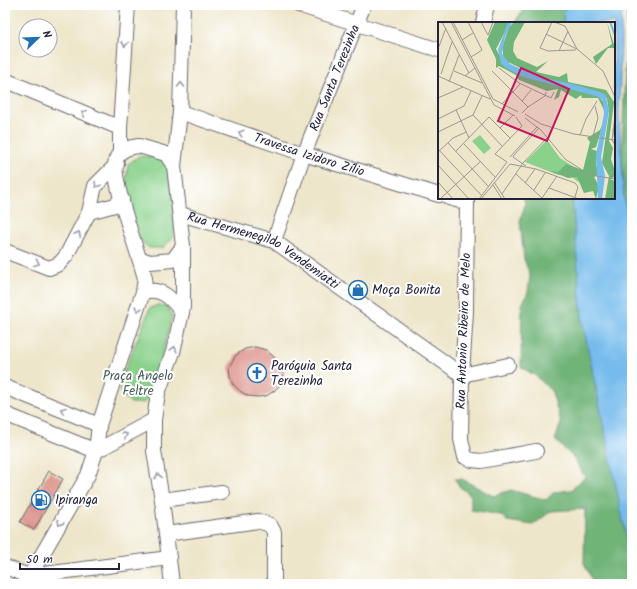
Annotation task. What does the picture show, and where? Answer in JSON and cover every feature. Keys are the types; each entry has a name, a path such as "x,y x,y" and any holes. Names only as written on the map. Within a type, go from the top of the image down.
{"street":[{"path":"27,580 88,475 96,451 99,425 143,292 145,278 117,178 128,5"},
{"path":"172,584 162,500 154,451 154,420 158,393 172,357 182,312 183,246 174,166 180,112 184,5"},
{"path":"298,5 438,50"},
{"name":"Rua Santa Terezinha","path":"274,241 304,154 364,5"},
{"path":"483,22 487,5"},
{"path":"5,80 120,128"},
{"name":"Travessa Izidoro Zílio","path":"180,112 304,154 438,195"},
{"path":"5,251 49,268 59,264 66,256 89,212 94,186 127,148 139,146 166,154 174,166"},
{"path":"89,212 115,205 122,199"},
{"path":"455,199 467,201"},
{"name":"Rua Antonio Ribeiro de Melo","path":"467,201 466,311 462,375 461,439 466,457 472,460 485,460 536,451"},
{"name":"Rua Hermenegildo Vendemiatti","path":"180,214 274,241 462,375"},
{"path":"139,258 150,262 173,260 183,246"},
{"path":"143,292 155,290 164,294 172,299 182,312"},
{"path":"462,375 508,365"},
{"path":"5,387 99,425"},
{"path":"5,414 96,451"},
{"path":"96,451 154,420"},
{"path":"162,500 222,492"},
{"path":"166,534 258,521 265,522 274,532 276,558 274,584"},
{"path":"5,567 27,580 169,558"}],"green space":[{"path":"527,5 580,5 581,22 515,22"},
{"path":"626,5 632,5 632,243 631,215 624,201 622,152 625,65 628,39"},
{"path":"139,156 154,157 166,163 172,190 175,224 172,239 163,248 149,248 139,239 130,210 126,181 128,164"},
{"path":"524,199 584,199 632,520 632,584 594,584 584,563 585,509 551,511 533,525 507,521 501,515 471,510 471,495 460,487 455,479 462,479 493,496 511,490 546,500 554,492 571,490 585,477 573,457 555,440 561,423 552,392 536,376 521,367 522,305 528,292 530,275 524,259 520,221 525,205"},
{"name":"Praça Angelo Feltre","path":"158,305 167,306 172,316 152,396 143,403 131,403 122,395 119,384 150,308"}],"water":[{"path":"564,5 622,5 619,115 624,198 632,238 632,565 582,320 572,199 615,199 615,22 563,22"}],"building":[{"name":"Paróquia Santa Terezinha","path":"255,347 266,350 274,357 284,375 281,384 266,396 248,396 233,384 230,376 229,367 236,355 245,349"},
{"name":"Ipiranga","path":"49,471 63,479 34,530 20,522"}],"place":[{"name":"Moça Bonita","path":"358,290"},
{"name":"Paróquia Santa Terezinha","path":"257,373"},
{"name":"Ipiranga","path":"41,500"}]}
